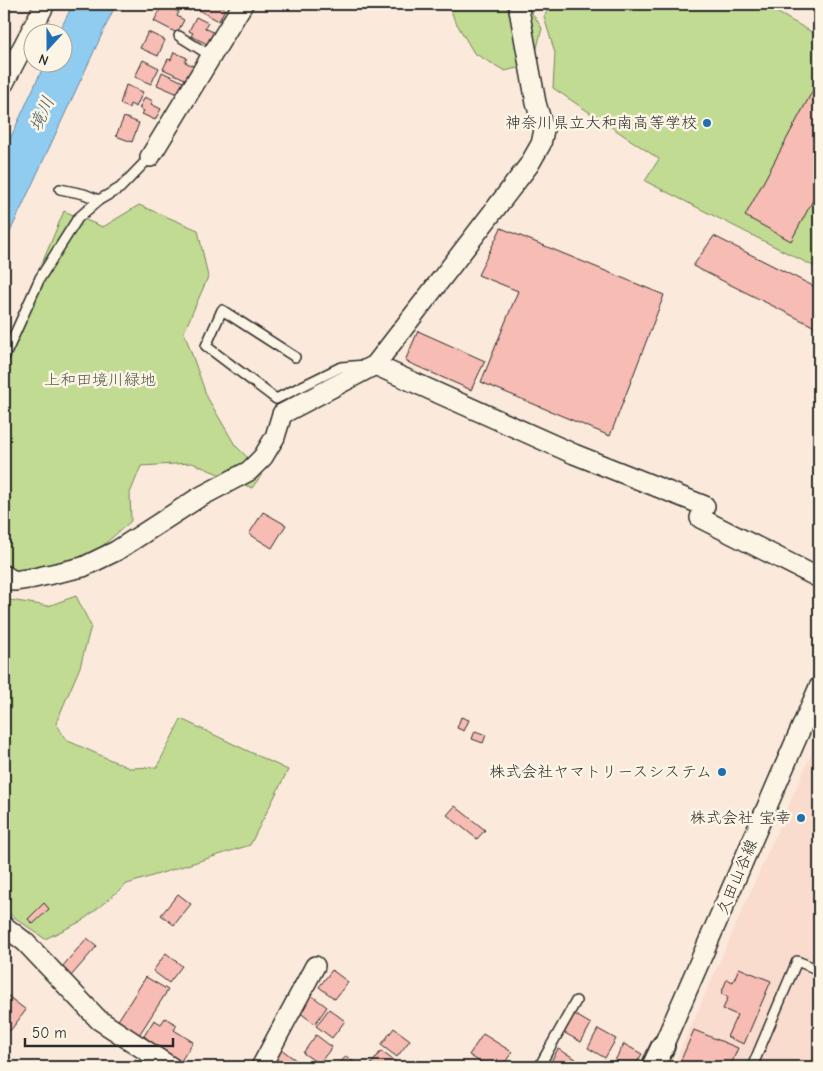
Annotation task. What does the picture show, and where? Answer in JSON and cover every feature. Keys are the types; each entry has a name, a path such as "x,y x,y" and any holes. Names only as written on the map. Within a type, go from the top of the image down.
{"street":[{"path":"4,83 45,4"},
{"path":"150,157 210,56 244,4"},
{"path":"4,576 14,581 34,578 83,567 116,551 198,498 249,471 264,457 275,437 282,414 375,364 529,165 541,144 544,130 536,104 518,4"},
{"path":"375,364 574,454 705,506 700,518 819,578"},
{"name":"久田山谷線","path":"653,1067 664,1046 819,687"},
{"path":"4,926 25,942 99,1020 171,1067"},
{"path":"261,1067 314,966"}],"lane":[{"path":"179,36 210,56"},
{"path":"4,358 40,278 78,218 99,200 120,188 150,157"},
{"path":"60,189 84,194 99,200"},
{"path":"295,357 222,310 206,346 276,399 341,367 375,364"},
{"path":"752,1067 797,961 819,970"},
{"path":"539,1067 576,1001"}],"shaded area":[{"path":"819,736 819,1067 672,1067 676,1060"}],"green space":[{"path":"449,4 526,4 542,28 533,64 505,71 474,53 454,19"},
{"name":"神奈川県立大和南高等学校","path":"551,4 762,4 819,36 819,269 645,181 659,159 553,88 555,53 544,17"},
{"name":"上和田境川緑地","path":"139,205 198,230 208,277 184,332 207,397 235,445 263,473 252,488 192,463 141,466 130,493 131,521 84,562 22,574 4,569 4,418 9,408 4,382 4,354 64,211 103,227"},
{"path":"76,596 91,626 80,667 56,723 66,740 129,768 157,767 181,719 288,770 250,845 127,884 82,921 45,939 4,910 4,599 48,606"}],"water":[{"name":"境川","path":"73,4 116,4 4,245 4,152 41,72 72,72 72,22 64,22"}],"building":[{"path":"163,4 179,12 177,16 184,20 177,33 154,21"},
{"path":"176,4 193,4 190,11"},
{"path":"202,4 216,4 225,9 219,21 198,10"},
{"path":"196,17 208,23 205,28 215,33 209,45 191,36 193,33 189,31"},
{"path":"148,32 165,40 158,56 140,48"},
{"path":"4,47 12,56 4,65"},
{"path":"174,52 187,58 185,62 193,66 187,80 163,69 168,59 171,60"},
{"path":"143,60 159,68 151,84 135,77"},
{"path":"162,72 183,82 178,94 157,85"},
{"path":"819,79 819,189 791,241 745,216"},
{"path":"126,85 143,92 136,107 130,104 129,108 120,104"},
{"path":"145,97 153,101 151,104 161,109 155,120 142,114 144,111 139,108"},
{"path":"124,117 139,123 132,142 116,136"},
{"path":"501,228 664,295 610,436 481,382 518,291 478,275"},
{"path":"714,236 819,289 819,329 693,266"},
{"path":"418,331 485,361 471,390 405,361"},
{"path":"263,512 286,525 272,548 249,534"},
{"path":"461,717 469,720 464,731 457,728"},
{"path":"475,731 486,735 483,743 472,739"},
{"path":"455,806 485,830 477,839 447,815"},
{"path":"178,894 191,904 174,925 161,915"},
{"path":"44,903 49,909 33,924 28,919"},
{"path":"87,938 97,946 71,976 61,968"},
{"path":"166,953 182,966 169,983 153,971"},
{"path":"739,968 771,981 744,1044 727,1037 737,1015 723,1009 728,997 721,994 727,979 733,982"},
{"path":"332,970 348,982 335,999 319,987"},
{"path":"146,977 168,990 139,1035 117,1022"},
{"path":"4,993 26,1010 10,1031 4,1026"},
{"path":"311,995 327,1007 315,1024 299,1012"},
{"path":"329,1009 345,1021 332,1038 316,1026"},
{"path":"574,1014 591,1024 581,1042 563,1032"},
{"path":"165,1018 177,1025 174,1030 193,1042 179,1064 147,1044 149,1040 144,1036 154,1020 161,1024"},
{"path":"394,1028 410,1040 397,1057 381,1045"},
{"path":"598,1029 616,1039 605,1058 588,1048"},
{"path":"694,1030 738,1048 730,1067 678,1067"},
{"path":"483,1034 512,1052 502,1067 488,1067 469,1055"},
{"path":"316,1035 332,1047 319,1064 303,1053"},
{"path":"624,1044 642,1054 634,1067 622,1067 614,1062"},
{"path":"281,1049 297,1061 292,1067 270,1067"},
{"path":"558,1049 576,1059 571,1067 548,1067"},
{"path":"381,1051 397,1063 394,1067 369,1067"},
{"path":"346,1056 360,1067 337,1067"},
{"path":"580,1060 592,1067 576,1067"}],"place":[{"name":"神奈川県立大和南高等学校","path":"707,123"},
{"name":"株式会社ヤマトリースシステム","path":"722,772"},
{"name":"株式会社 宝幸","path":"801,818"}]}
